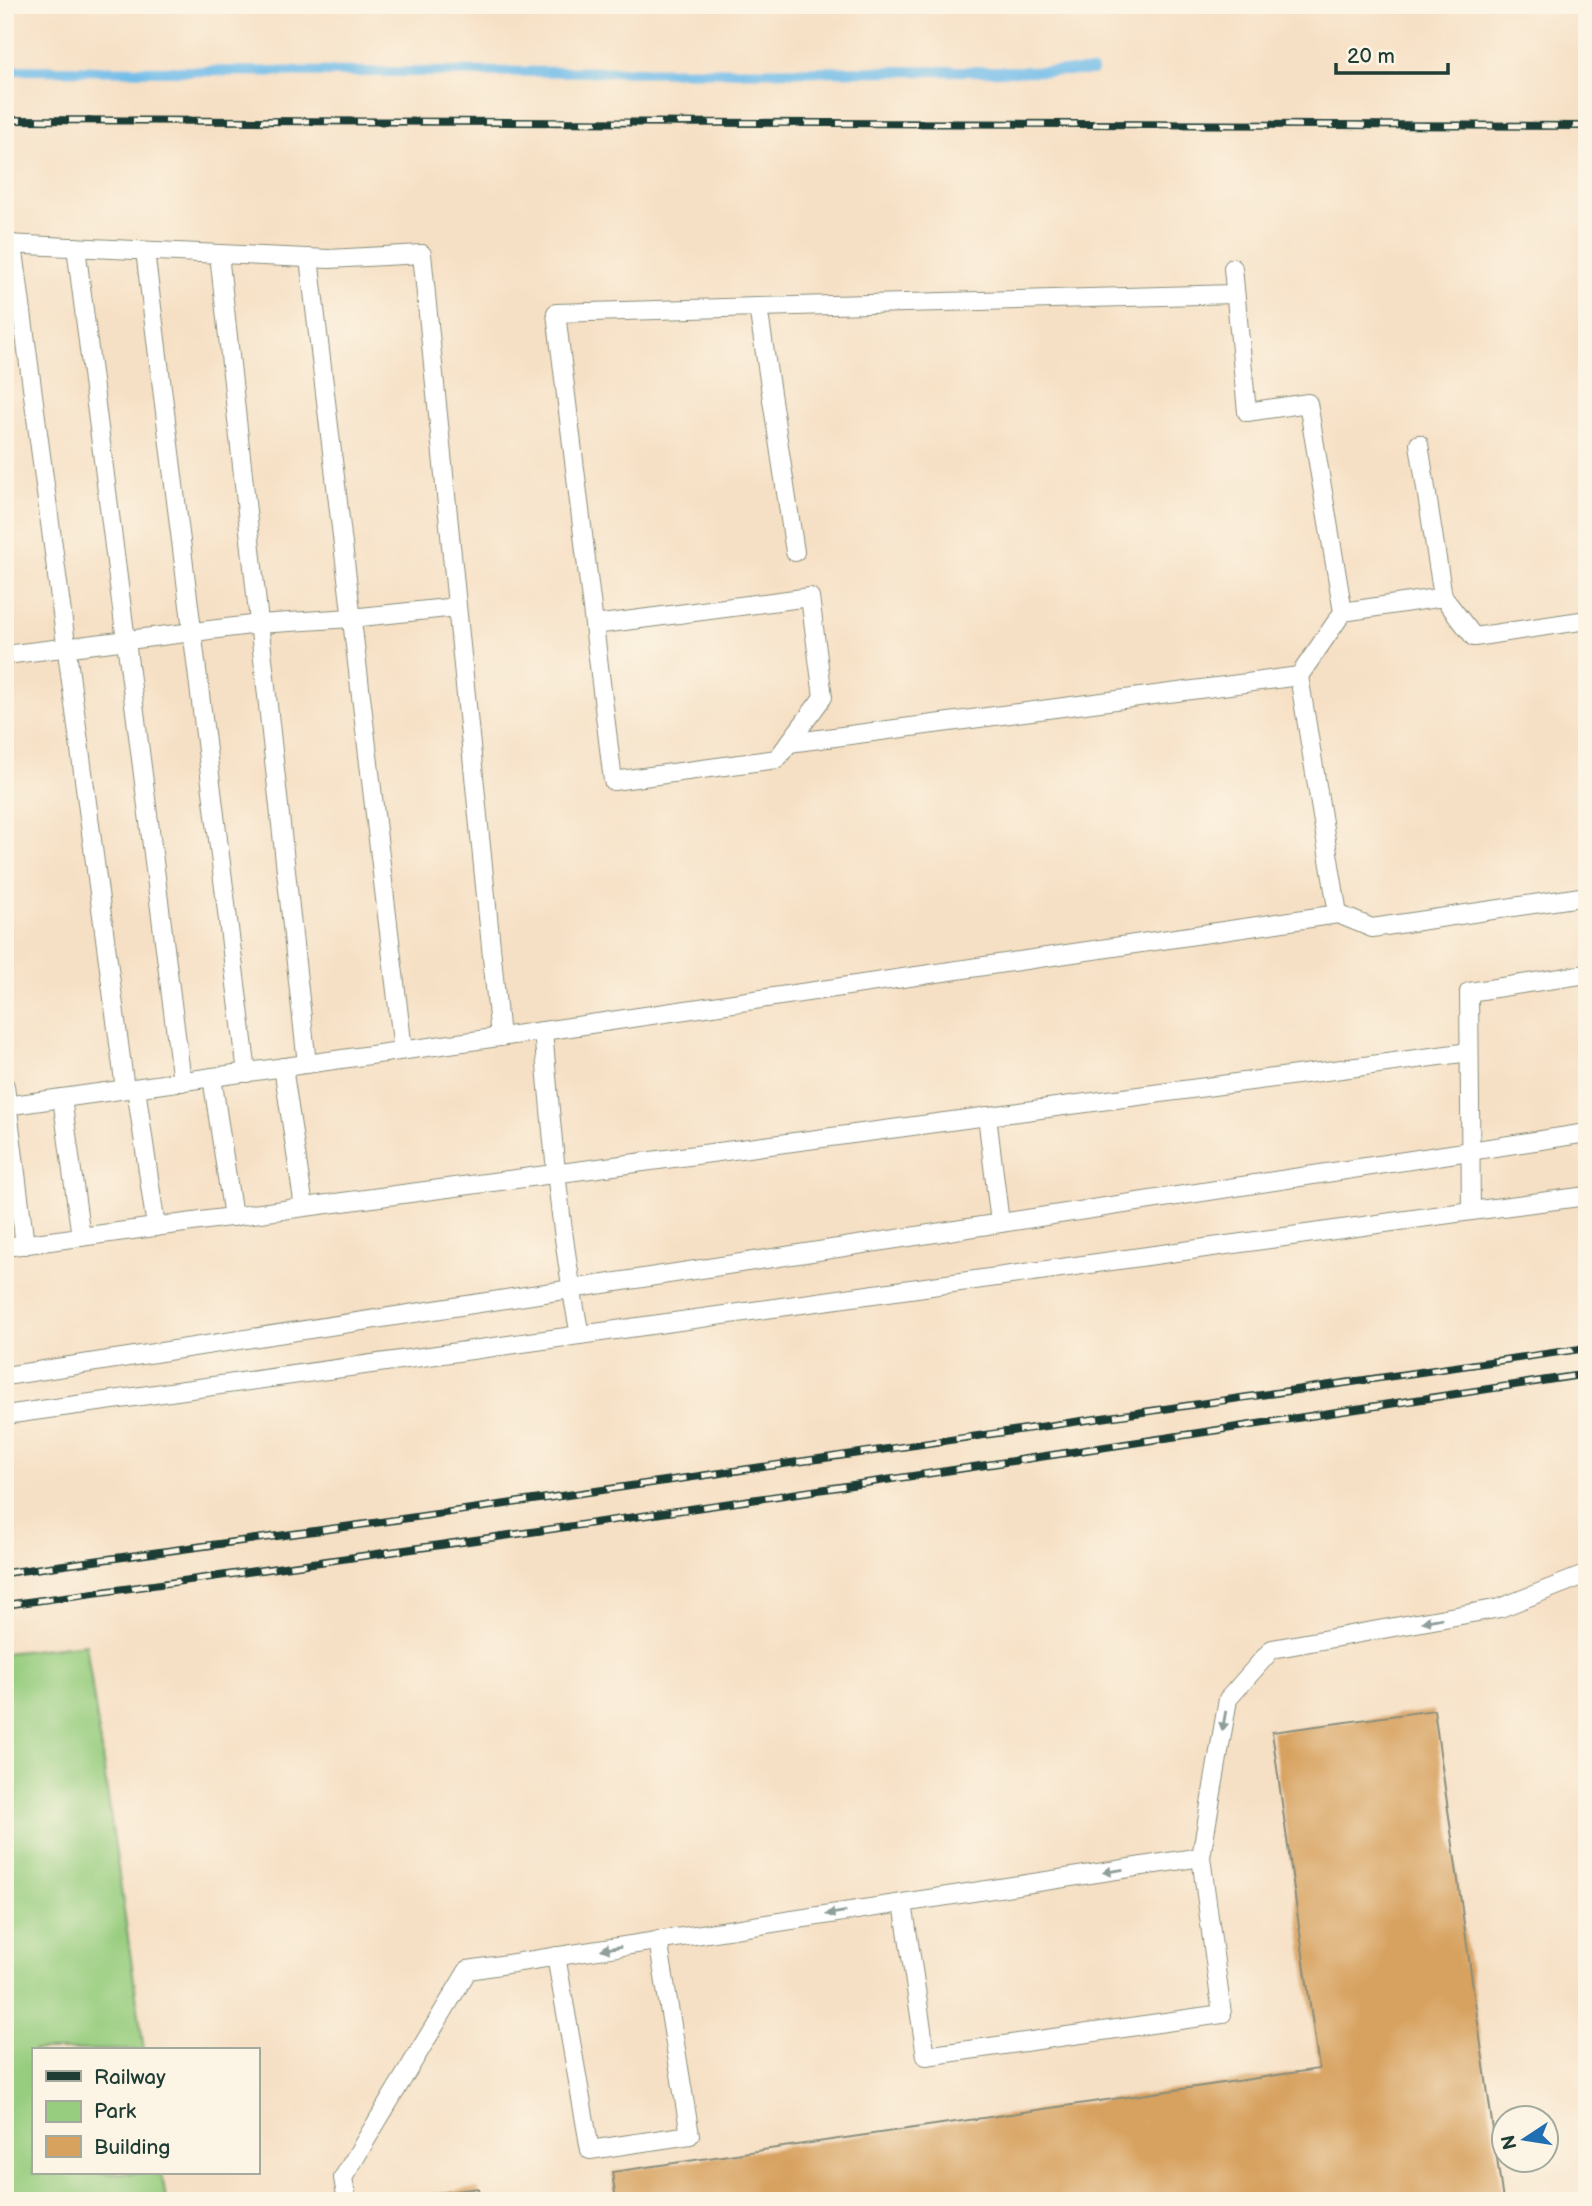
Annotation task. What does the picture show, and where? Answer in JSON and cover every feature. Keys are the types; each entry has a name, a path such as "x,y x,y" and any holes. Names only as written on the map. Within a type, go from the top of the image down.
{"lane":[{"path":"156,1227 131,1089 9,244 309,258 422,254 500,1037"},
{"path":"76,247 182,1082"},
{"path":"145,251 247,1073"},
{"path":"219,254 307,1064"},
{"path":"309,258 403,1051"},
{"path":"1233,268 1247,412 1308,402 1343,611 1299,676 1338,914"},
{"path":"594,625 810,597 823,696 777,759 613,781 594,625 556,313 1236,294"},
{"path":"758,307 794,552"},
{"path":"1419,444 1443,597 1474,637 1587,620"},
{"path":"1343,611 1443,597"},
{"path":"5,655 259,624 457,607"},
{"path":"789,743 1299,676"},
{"path":"7,1106 543,1031 1338,914 1372,928 1587,896"},
{"path":"1471,1212 1469,992 1587,974"},
{"path":"543,1031 556,1174 571,1289 580,1335"},
{"path":"5,1247 1469,1052"},
{"path":"284,1067 304,1207"},
{"path":"212,1077 233,1217"},
{"path":"5,1086 25,1245"},
{"path":"62,1098 81,1237"},
{"path":"987,1116 1000,1223"},
{"path":"5,1376 1587,1133"},
{"path":"5,1415 1587,1196"},
{"path":"903,1903 926,2056 1222,2014 1201,1857 1228,1699 1272,1649 1500,1608 1587,1574"},
{"path":"347,2201 344,2178 468,1970 1201,1857"},
{"path":"556,1956 590,2150 690,2135 658,1940"}],"green space":[{"path":"86,1644 144,2048 32,2048 32,2174 162,2174 166,2201 5,2201 5,1653"}],"building":[{"path":"1434,1710 1490,2108 1490,2174 1499,2174 1503,2201 616,2201 612,2172 1319,2069 1272,1732"},
{"path":"478,2188 480,2201 392,2201 392,2199"}],"waterway":[{"path":"5,70 1092,71"}],"railway":[{"path":"5,120 1587,126"},
{"path":"5,1573 381,1522 1587,1348"},
{"path":"5,1605 599,1522 1587,1374"}]}
